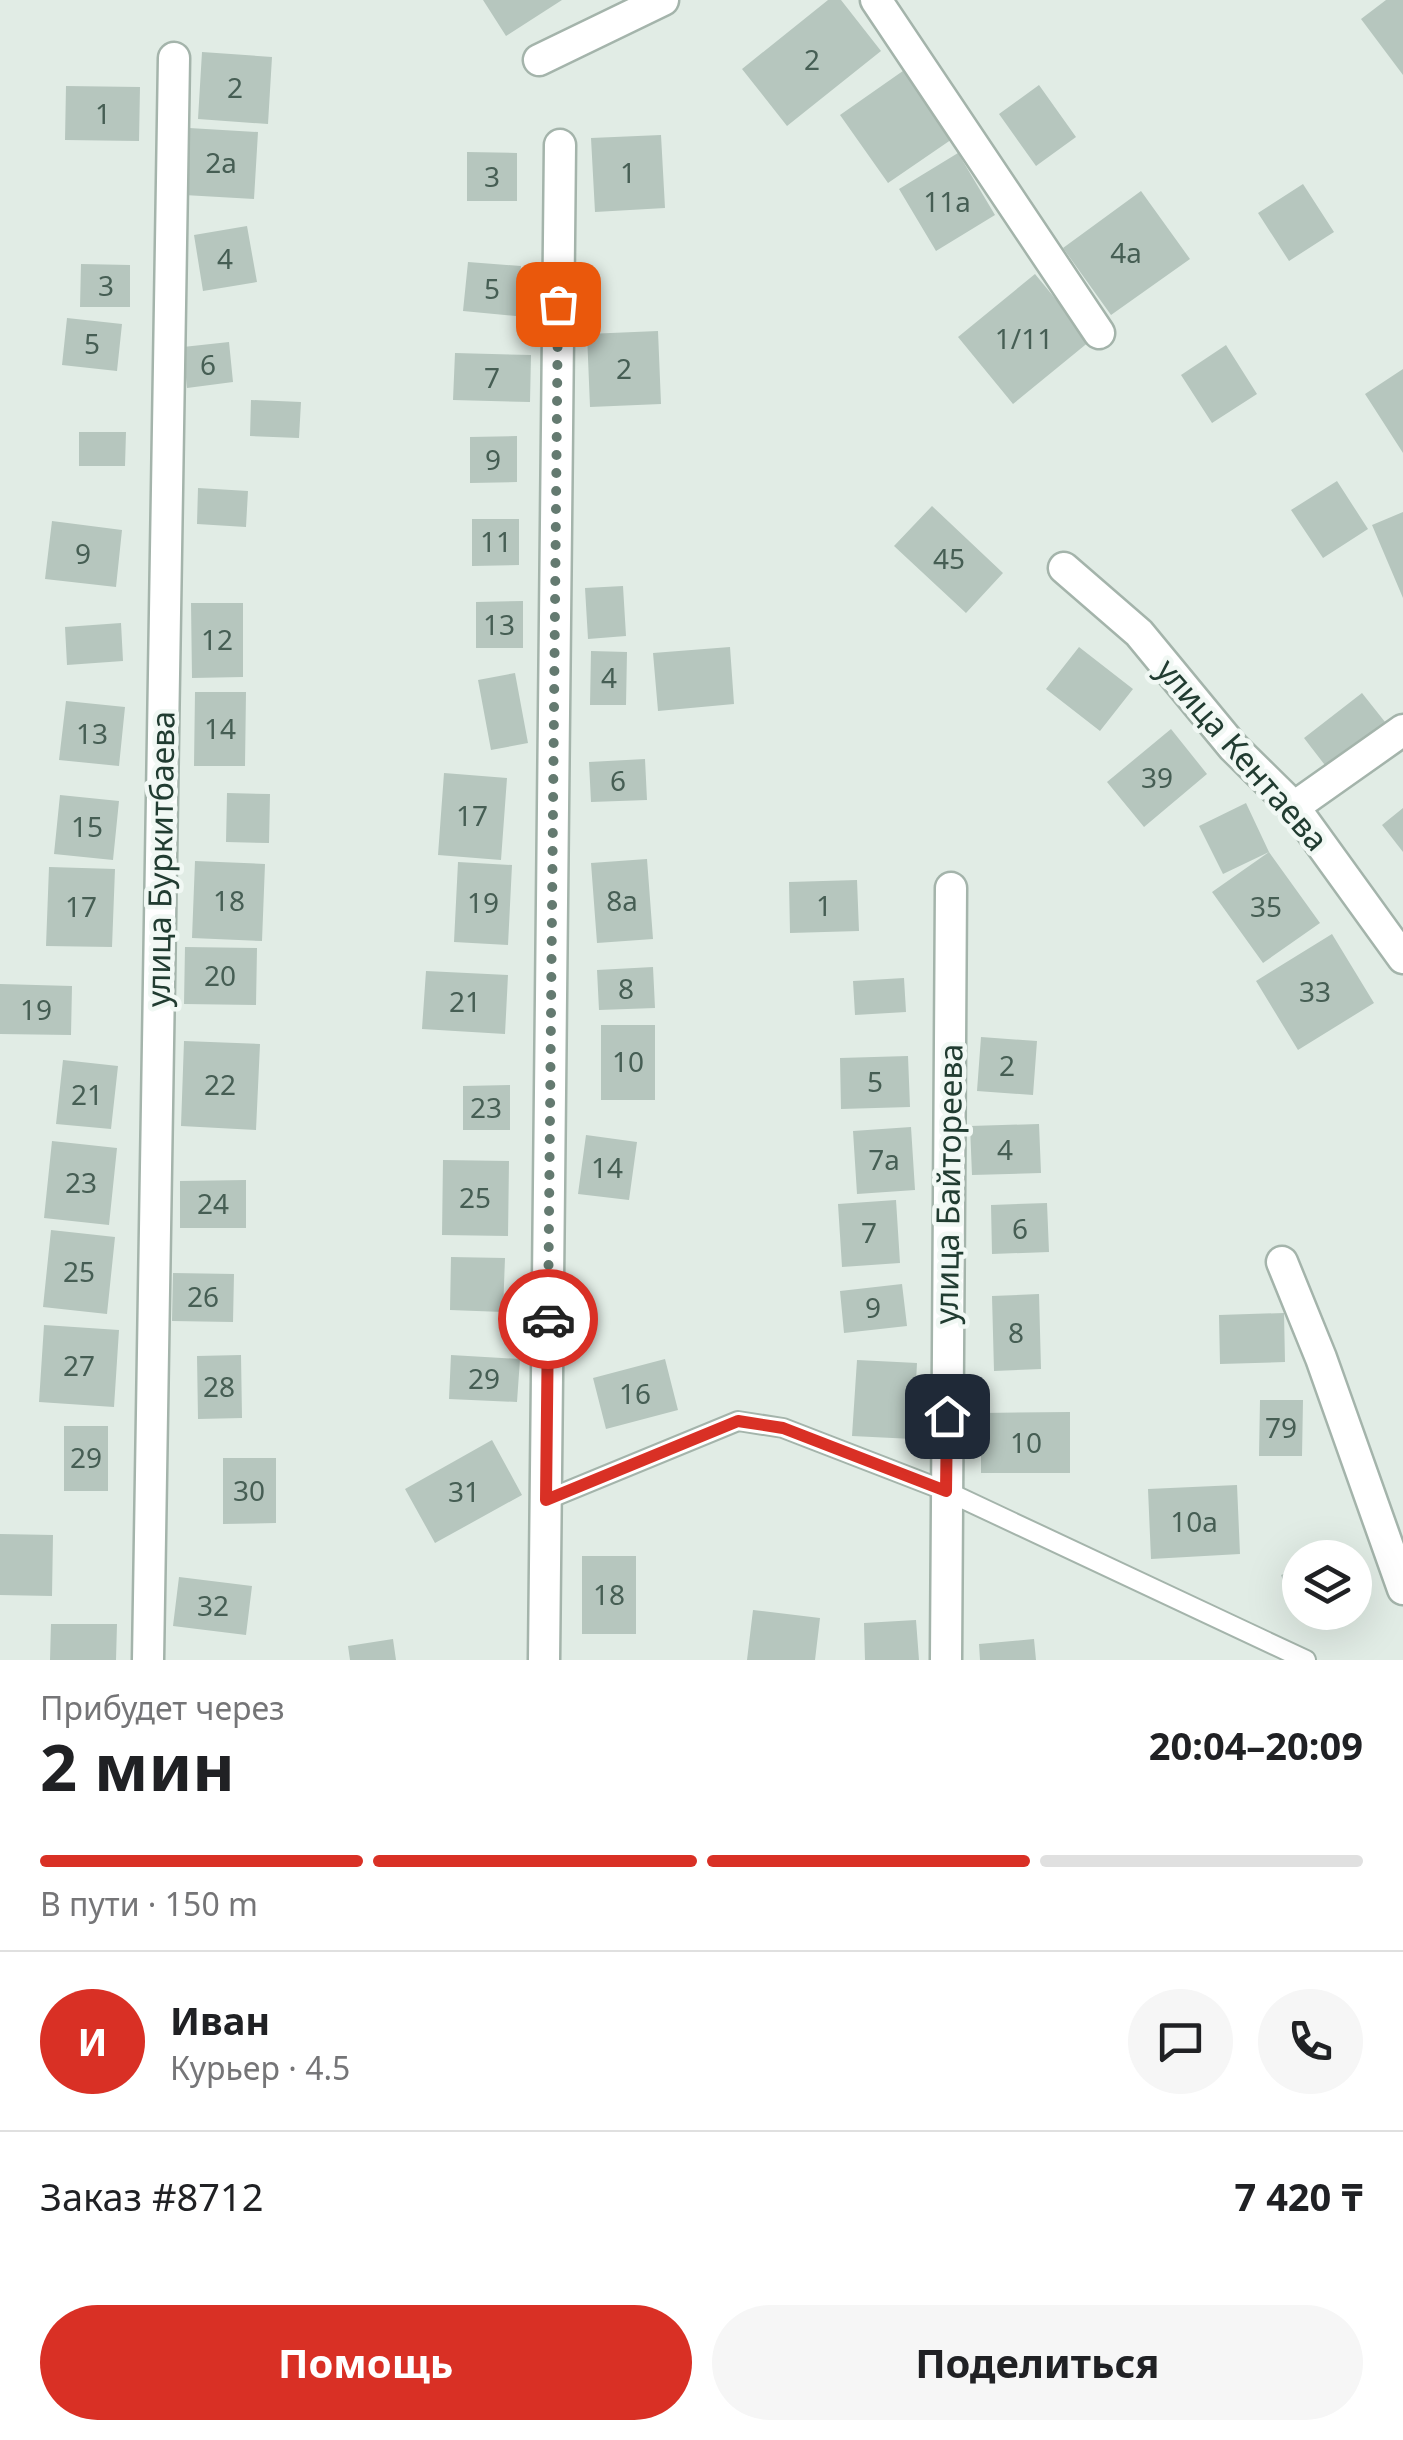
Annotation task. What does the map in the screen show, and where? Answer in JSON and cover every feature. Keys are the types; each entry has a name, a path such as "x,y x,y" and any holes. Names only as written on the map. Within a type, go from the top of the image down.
{"street":[{"path":"539,60 663,0"},
{"path":"876,0 1100,333"},
{"name":"улица Буркитбаева","path":"148,1660 174,58"},
{"path":"544,1660 560,144"},
{"name":"улица Кентаева","path":"1064,568 1138,633 1234,747 1294,808 1403,958"},
{"path":"1294,808 1403,730"},
{"name":"улица Байтореева","path":"946,1660 952,888"},
{"path":"1282,1262 1403,1589"}],"lane":[{"path":"546,1500 738,1421 783,1428 946,1491 1306,1660"}],"building":[{"path":"483,0 562,0 506,36"},
{"path":"828,0 841,0 881,51 787,126 742,69"},
{"path":"1386,0 1403,0 1403,75 1361,19"},
{"path":"202,52 272,57 268,124 198,119"},
{"path":"910,66 958,135 888,183 840,115"},
{"path":"1039,85 1076,137 1036,166 999,114"},
{"path":"66,86 140,87 139,141 65,140"},
{"path":"189,128 258,132 254,199 184,195"},
{"path":"661,135 665,208 595,212 591,138"},
{"path":"467,152 517,153 517,201 467,201"},
{"path":"958,153 995,215 936,251 899,189"},
{"path":"1303,184 1334,232 1289,261 1258,213"},
{"path":"1141,191 1190,259 1111,315 1063,248"},
{"path":"247,226 257,282 203,291 194,235"},
{"path":"468,262 521,266 516,316 463,311"},
{"path":"81,264 130,265 130,307 80,307"},
{"path":"1035,274 1090,341 1013,404 958,337"},
{"path":"67,318 122,324 117,371 62,365"},
{"path":"658,331 661,404 590,407 587,334"},
{"path":"229,342 233,382 187,388 183,347"},
{"path":"1226,345 1257,394 1212,423 1181,375"},
{"path":"455,353 531,355 530,402 453,400"},
{"path":"1403,369 1403,453 1365,394"},
{"path":"251,400 301,402 299,438 250,436"},
{"path":"79,432 126,432 125,466 79,466"},
{"path":"517,436 517,482 470,483 470,437"},
{"path":"1337,481 1368,529 1323,558 1291,510"},
{"path":"198,488 248,491 246,527 197,524"},
{"path":"932,506 1003,573 966,613 894,546"},
{"path":"1403,512 1403,598 1372,525"},
{"path":"472,519 519,519 519,565 472,566"},
{"path":"52,521 122,530 116,587 45,579"},
{"path":"623,586 626,636 588,639 585,588"},
{"path":"523,601 523,648 476,648 476,602"},
{"path":"191,603 243,603 243,677 192,678"},
{"path":"121,623 123,661 67,665 65,627"},
{"path":"730,647 734,704 658,711 653,653"},
{"path":"1079,647 1133,689 1100,731 1046,689"},
{"path":"591,651 627,652 626,705 590,705"},
{"path":"515,673 528,743 491,750 478,680"},
{"path":"195,692 246,692 245,766 194,766"},
{"path":"1362,693 1389,727 1331,773 1304,738"},
{"path":"66,701 125,707 119,766 59,760"},
{"path":"1171,729 1207,774 1144,827 1107,782"},
{"path":"645,759 647,800 591,802 589,762"},
{"path":"444,773 507,778 501,860 438,855"},
{"path":"227,793 270,794 269,843 226,842"},
{"path":"60,795 119,801 113,860 54,854"},
{"path":"1246,803 1269,852 1223,874 1199,826"},
{"path":"1403,808 1403,852 1382,825"},
{"path":"1269,852 1320,923 1263,963 1212,892"},
{"path":"647,859 653,939 597,943 591,863"},
{"path":"195,861 265,864 262,941 192,938"},
{"path":"458,862 512,865 508,945 454,942"},
{"path":"49,867 115,869 112,947 46,946"},
{"path":"857,880 859,931 790,933 789,882"},
{"path":"1332,934 1374,1003 1298,1050 1256,981"},
{"path":"185,947 257,948 256,1005 184,1004"},
{"path":"653,967 655,1008 599,1010 597,970"},
{"path":"426,971 508,975 505,1034 422,1029"},
{"path":"904,978 906,1012 855,1015 853,981"},
{"path":"0,984 72,986 71,1035 0,1034"},
{"path":"601,1025 655,1025 655,1100 601,1100"},
{"path":"981,1037 1037,1041 1033,1095 977,1091"},
{"path":"184,1041 260,1044 256,1130 181,1126"},
{"path":"908,1056 910,1107 841,1109 840,1058"},
{"path":"63,1060 118,1066 111,1129 56,1124"},
{"path":"510,1085 510,1130 463,1130 463,1086"},
{"path":"1039,1124 1041,1173 972,1175 970,1126"},
{"path":"911,1127 915,1190 857,1194 853,1131"},
{"path":"586,1135 637,1142 629,1200 578,1194"},
{"path":"52,1141 117,1148 109,1225 44,1218"},
{"path":"443,1160 509,1161 508,1236 442,1235"},
{"path":"246,1180 246,1228 180,1228 180,1181"},
{"path":"896,1200 900,1263 842,1267 838,1204"},
{"path":"1047,1203 1049,1252 992,1254 991,1205"},
{"path":"51,1230 115,1237 107,1314 43,1307"},
{"path":"451,1257 505,1258 503,1312 450,1310"},
{"path":"173,1273 234,1274 233,1322 172,1321"},
{"path":"902,1284 907,1326 844,1333 840,1291"},
{"path":"1039,1294 1041,1369 994,1371 992,1296"},
{"path":"1284,1313 1285,1362 1220,1364 1219,1315"},
{"path":"44,1325 119,1330 114,1407 39,1402"},
{"path":"241,1355 242,1418 198,1419 197,1356"},
{"path":"451,1355 520,1359 517,1402 449,1399"},
{"path":"665,1359 678,1410 606,1429 593,1378"},
{"path":"857,1360 917,1363 913,1439 852,1436"},
{"path":"1260,1400 1303,1400 1302,1456 1259,1456"},
{"path":"1070,1412 1070,1473 981,1473 981,1413"},
{"path":"64,1426 108,1426 108,1491 64,1491"},
{"path":"492,1440 522,1495 435,1543 405,1489"},
{"path":"223,1458 276,1458 276,1523 223,1524"},
{"path":"1237,1485 1240,1554 1151,1559 1148,1489"},
{"path":"0,1534 53,1535 52,1596 0,1595"},
{"path":"582,1556 636,1556 636,1634 582,1634"},
{"path":"179,1577 252,1586 246,1635 173,1626"},
{"path":"753,1610 820,1618 815,1660 747,1660"},
{"path":"916,1620 919,1660 865,1660 864,1623"},
{"path":"51,1624 117,1624 116,1660 50,1660"},
{"path":"393,1639 396,1660 350,1660 348,1646"},
{"path":"1034,1639 1036,1660 980,1660 979,1644"}],"way so far":[{"path":"548,1319 558,304"}],"route":[{"path":"548,1319 546,1500 738,1421 783,1428 946,1491 947,1416"}]}
